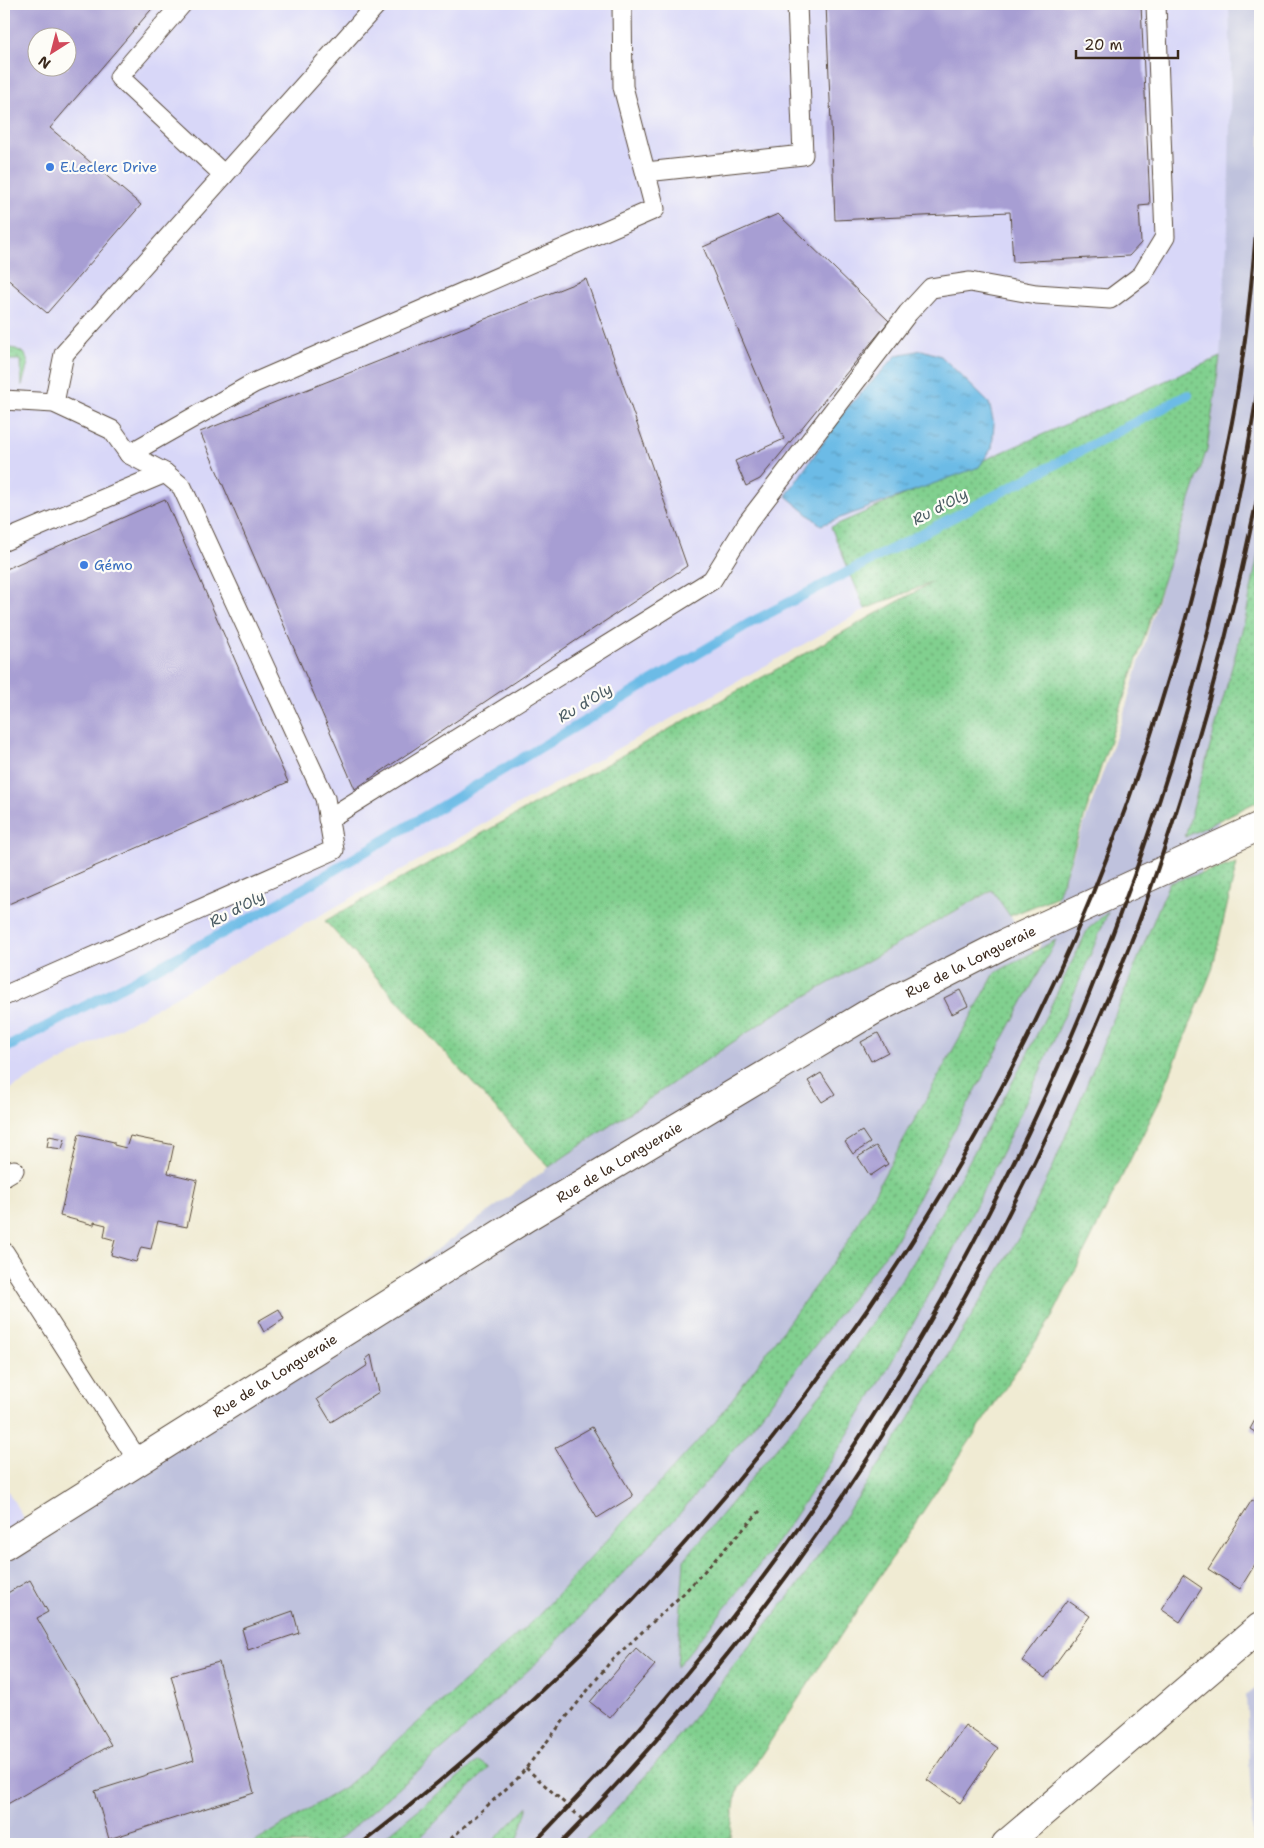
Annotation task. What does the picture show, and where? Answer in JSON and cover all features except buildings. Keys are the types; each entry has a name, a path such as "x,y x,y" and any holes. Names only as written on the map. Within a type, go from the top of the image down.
{"street":[{"name":"Rue de la Longueraie","path":"4,1546 527,1217 874,1010 1006,943 1260,826"},
{"path":"1006,1844 1260,1627"}],"lane":[{"path":"182,4 119,77 224,175"},
{"path":"54,403 64,354 377,4"},
{"path":"129,454 254,384 655,209 622,87 622,4"},
{"path":"646,172 803,155 797,4"},
{"path":"328,819 712,580 748,522 896,328 931,288 970,282 1036,294 1110,299 1142,275 1165,237 1156,4"},
{"path":"4,400 54,403 112,430 129,454 166,473 182,488 325,798 334,850 4,996"},
{"path":"4,541 166,473"},
{"path":"4,1252 138,1462"}],"path":[{"path":"445,1844 518,1778 612,1660 684,1593 760,1511"},
{"path":"526,1768 583,1820"}],"shaded area":[{"path":"4,4 1260,4 1260,388 4,1093"},
{"path":"1229,4 1260,4 1260,691 1236,776 1100,1141 636,1844 4,1844 4,1563 38,1544 549,1167 773,1015 993,890 1036,955 1121,723 1190,492 1220,357 1228,228 1231,66"},
{"path":"4,1484 38,1544 4,1563"},
{"path":"1260,1684 1260,1844 1253,1844 1246,1695"}],"green space":[{"path":"4,347 16,349 25,354 28,363 22,386 21,360 4,360"},
{"path":"1220,357 1207,449 1058,896 1010,916 992,890 773,1015 549,1167 325,921 933,582 865,609 831,527"},
{"path":"1260,544 1260,800 1185,837 1246,616"},
{"path":"1237,863 1212,970 1158,1104 1052,1317 736,1793 729,1844 581,1844 604,1822 663,1756 807,1573 902,1431 1021,1234 1053,1167 1169,883"},
{"path":"1108,912 1039,1073 1002,1153 922,1309 832,1460 783,1533 677,1667 684,1560 837,1374 916,1258 1023,1063 1088,929"},
{"path":"1056,940 894,1243 745,1436 675,1519 537,1662 452,1741 341,1838 330,1844 252,1844 345,1787 537,1617 716,1421 847,1243 995,973"},
{"path":"478,1761 489,1768 414,1844 376,1844"},
{"path":"528,1806 518,1839 512,1844 490,1844"}],"water":[{"path":"922,350 941,356 989,403 994,424 992,448 979,467 821,525 786,496 847,408 897,355"}],"waterway":[{"name":"Ru d'Oly","path":"4,1049 272,907 748,624 1188,395"}],"railway":[{"path":"361,1844 473,1752 580,1654 680,1548 774,1437 860,1319 939,1197 1010,1071 1073,940 1122,818 1144,755 1183,629 1200,566 1235,406 1248,312 1260,185"},
{"path":"533,1844 660,1705 720,1633 777,1558 867,1425 950,1286 1023,1143 1089,995 1145,844 1193,690 1231,533 1260,375"},
{"path":"560,1844 644,1754 724,1659 798,1560 868,1458 933,1353 993,1244 1048,1134 1098,1021 1134,935 1163,854 1195,750 1224,644 1260,485"}],"place":[{"name":"E.Leclerc Drive","path":"50,167"},
{"name":"Gémo","path":"84,565"}]}
